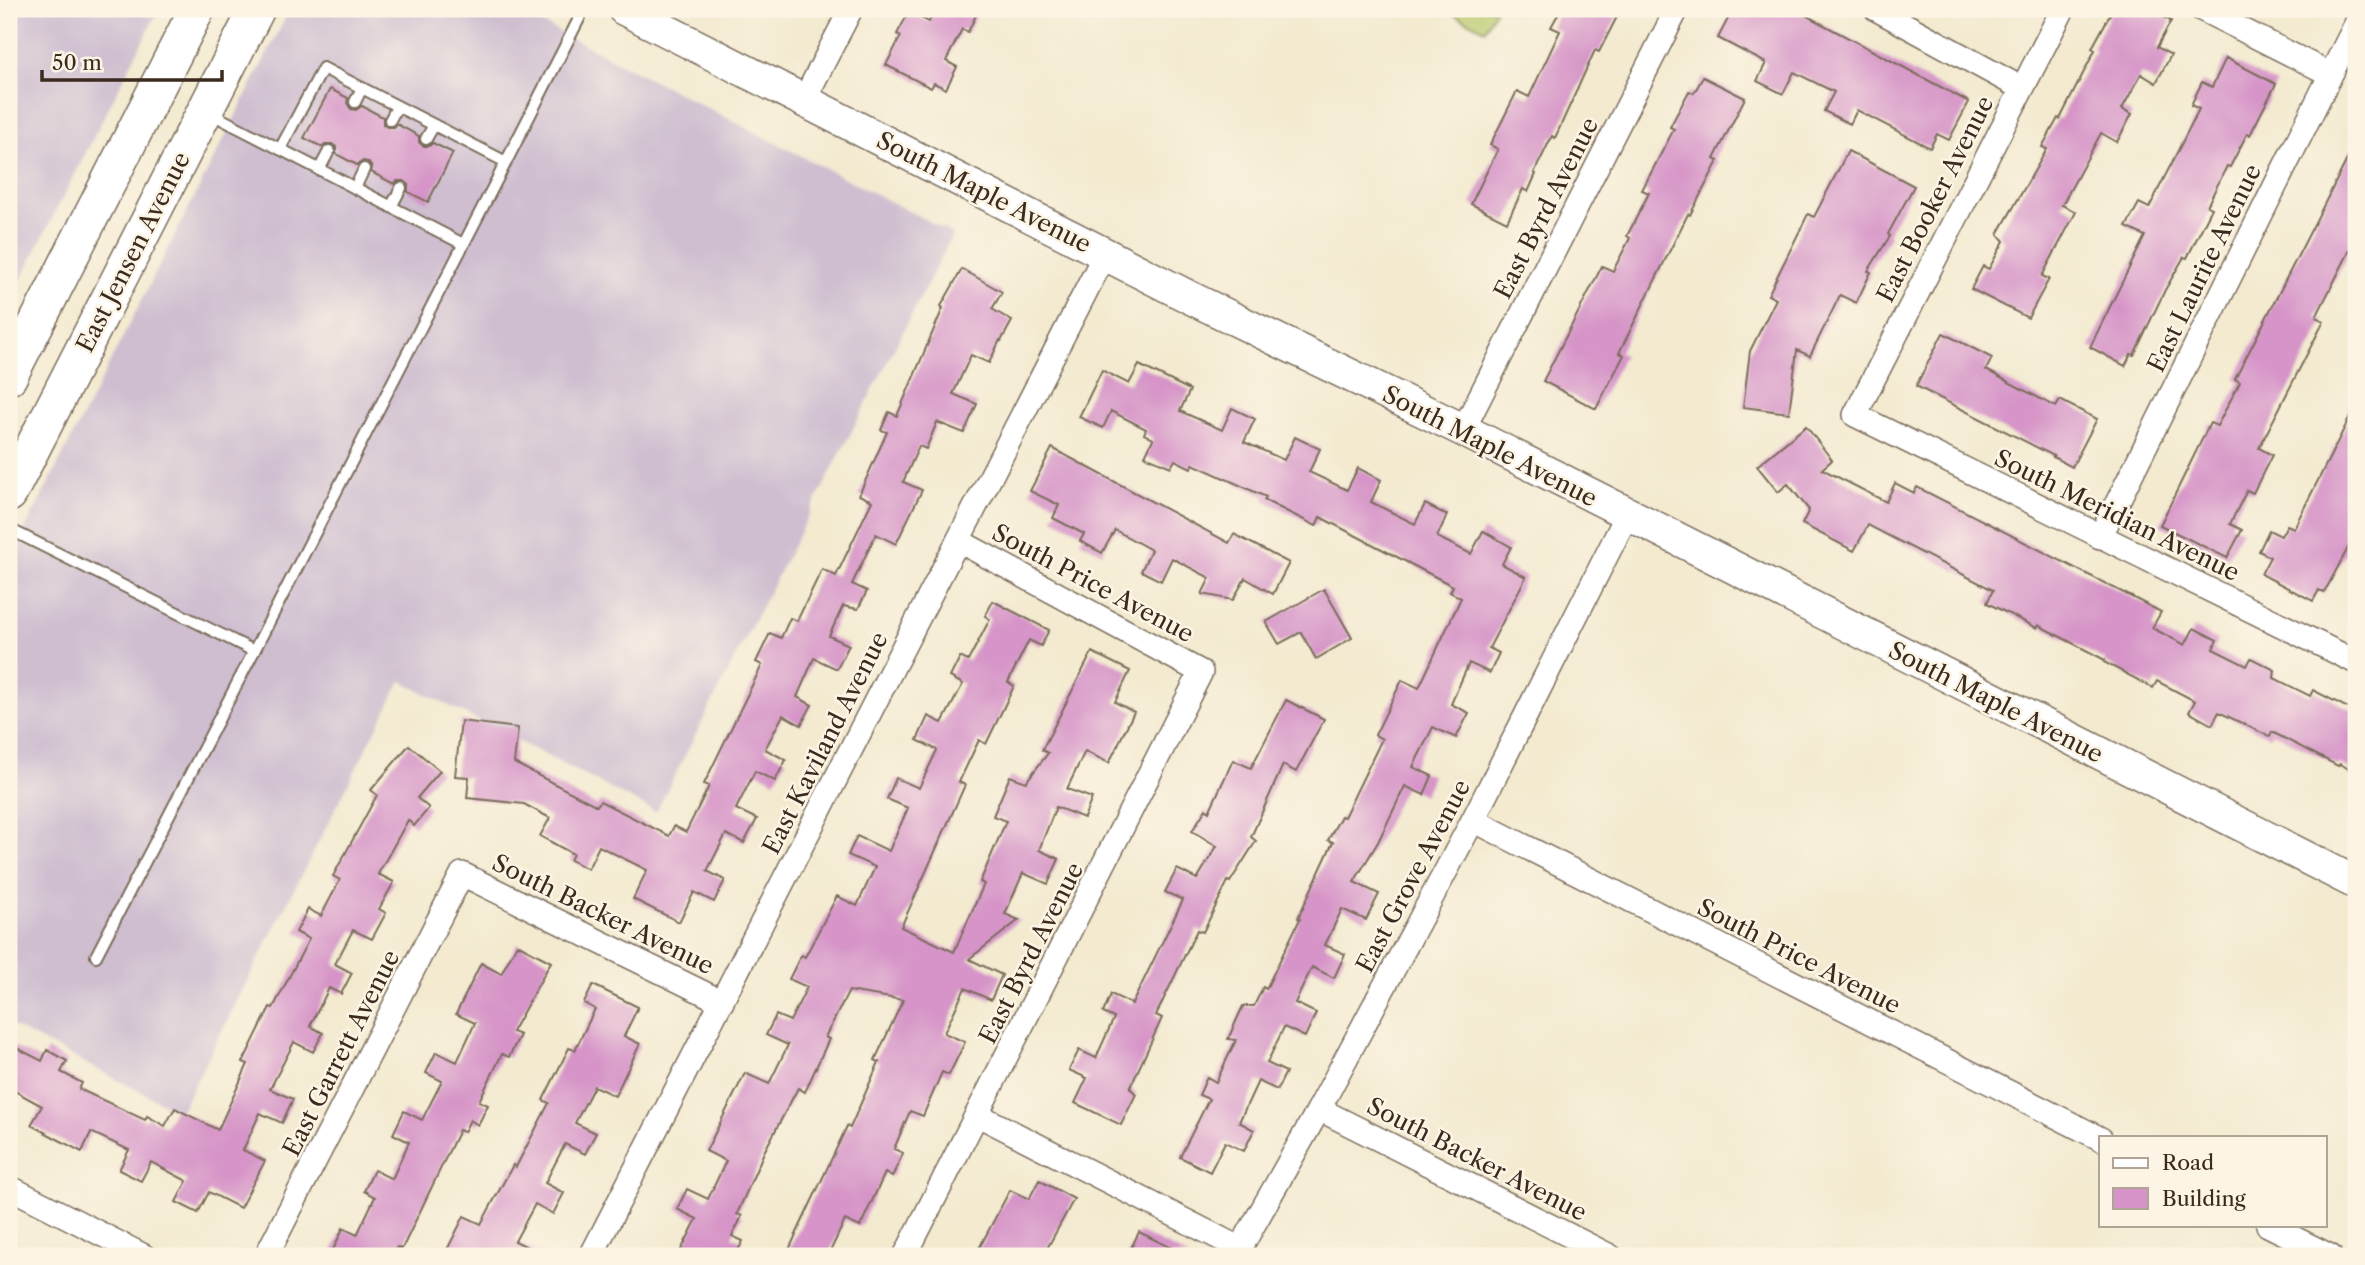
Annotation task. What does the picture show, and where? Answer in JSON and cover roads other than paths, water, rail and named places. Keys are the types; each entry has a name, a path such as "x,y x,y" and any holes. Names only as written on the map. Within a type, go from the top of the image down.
{"main road":[{"path":"9,377 197,9"},
{"name":"East Jensen Avenue","path":"9,494 257,9"},
{"name":"South Maple Avenue","path":"624,9 1105,254 1463,430 2356,883"}],"street":[{"path":"804,100 851,9"},
{"name":"East Byrd Avenue","path":"1463,430 1677,9"},
{"path":"1876,9 2021,88"},
{"name":"East Booker Avenue","path":"1855,415 2063,9"},
{"path":"2202,9 2330,74"},
{"name":"East Laurite Avenue","path":"2100,537 2356,24"},
{"name":"East Kaviland Avenue","path":"591,1256 1105,254"},
{"name":"South Meridian Avenue","path":"1855,415 2100,537 2354,655"},
{"name":"East Grove Avenue","path":"1238,1252 1320,1109 1474,820 1627,515"},
{"name":"South Price Avenue","path":"959,541 1201,672"},
{"name":"East Byrd Avenue","path":"905,1256 1201,672"},
{"name":"South Price Avenue","path":"1474,820 2099,1138"},
{"name":"South Backer Avenue","path":"462,874 722,1002"},
{"name":"East Garrett Avenue","path":"266,1256 462,874"},
{"name":"South Backer Avenue","path":"1320,1109 1610,1256"},
{"path":"978,1115 1238,1252"},
{"path":"9,1187 144,1256"},
{"path":"2270,1226 2330,1256"}],"lane":[{"path":"96,956 584,9"},
{"path":"280,149 323,68 506,162"},
{"path":"355,102 362,88"},
{"path":"390,120 397,107"},
{"path":"205,111 463,244"},
{"path":"426,139 434,125"},
{"path":"319,170 329,150"},
{"path":"355,188 365,169"},
{"path":"391,207 401,188"},
{"path":"9,529 254,651"}]}
